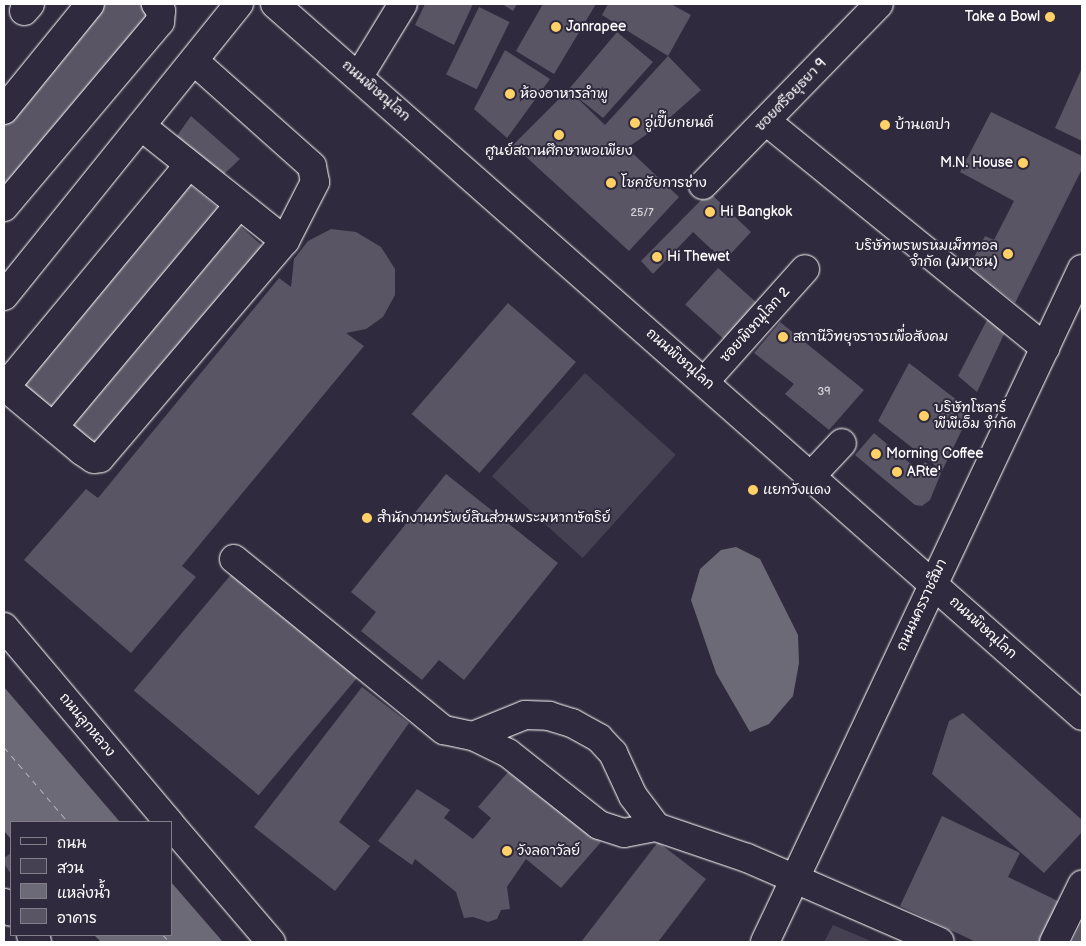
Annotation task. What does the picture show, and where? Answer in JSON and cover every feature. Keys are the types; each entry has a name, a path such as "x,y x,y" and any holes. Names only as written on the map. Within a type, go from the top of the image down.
{"main road":[{"path":"4,110 90,4"},
{"path":"4,207 160,22 161,11 156,4"},
{"path":"7,283 141,126 240,4"},
{"name":"ถนนพิษณุโลก","path":"275,4 705,381 1082,716"},
{"path":"359,76 403,4"},
{"name":"ซอยศรีอยุธยา 9","path":"703,186 879,4"},
{"path":"188,166 4,387 54,426 82,452 94,459 100,458 285,241 315,182 312,166 194,61"},
{"path":"766,121 1045,348"},
{"path":"141,126 238,206 285,241"},
{"path":"54,426 238,206"},
{"name":"ซอยพิษณุโลก 2","path":"705,381 805,269"},
{"name":"ถนนนครราชสีมา","path":"765,942 932,583 1082,270"},
{"path":"811,476 842,443"},
{"path":"234,559 444,730 473,736 508,753 598,825 624,833 656,827 747,858 940,942"},
{"name":"ถนนลูกหลวง","path":"4,628 168,821"},
{"path":"473,736 525,715 549,716 572,723 598,738 613,753 633,796 656,827"},
{"name":"ถนนลูกหลวง","path":"172,825 271,942"},
{"path":"1054,942 1082,885"}],"green space":[{"path":"585,373 676,455 583,558 492,476"},
{"path":"833,925 873,942 824,942"}],"water":[{"path":"736,547 760,559 798,635 799,663 793,696 769,724 750,732 716,673 691,600 700,569 721,550"},
{"path":"4,687 119,821 10,821 10,838 4,831"},
{"path":"172,883 223,942 101,942 95,936 172,936"}],"building":[{"path":"104,4 140,4 152,15 4,192 4,123"},
{"path":"425,4 473,4 454,45 415,25"},
{"path":"502,4 517,4 513,11"},
{"name":"Janrapee","path":"543,4 596,4 554,74 516,51"},
{"path":"608,4 671,4 691,15 668,56 602,15"},
{"path":"479,7 510,22 477,89 446,74"},
{"path":"617,32 653,62 603,118 572,93 605,125 668,56 701,90 666,121 627,148 679,197 629,251 513,145 569,89"},
{"name":"ห้องอาหารลำพู","path":"505,50 550,79 507,138 474,109"},
{"path":"1082,68 1082,141 1055,128"},
{"name":"M.N. House","path":"991,112 1082,156 1082,169 1015,303 969,267 985,236 994,240 1014,201 960,172"},
{"path":"191,116 240,159 221,177 174,140"},
{"path":"188,183 222,211 57,415 22,387"},
{"name":"Hi Bangkok","path":"709,192 751,232 724,261 693,232 653,274 641,261"},
{"path":"238,224 270,253 94,448 62,419"},
{"path":"331,229 356,232 381,247 395,269 395,295 383,317 366,329 346,333 364,346 182,566 196,577 131,653 24,560 86,489 98,498 279,278 291,287 294,259 308,241"},
{"path":"718,268 759,305 726,341 685,304"},
{"path":"508,303 576,362 479,473 412,414"},
{"path":"989,316 1006,330 977,392 958,376"},
{"path":"780,322 864,390 829,430 785,394 794,384 754,353"},
{"name":"บริษัทโซลาร์ พีพีเอ็ม จำกัด","path":"909,363 971,411 942,471 878,421"},
{"path":"874,433 918,470 925,462 941,473 930,500 922,506 915,505 855,455"},
{"path":"446,474 558,563 464,680 439,660 422,680 361,631 376,612 351,592"},
{"path":"234,571 359,676 259,795 134,691"},
{"path":"362,687 409,723 339,822 370,846 335,891 254,827"},
{"path":"963,713 1082,820 1082,832 1044,873 932,774 949,721"},
{"name":"วังลดาวัลย์","path":"508,772 533,791 547,773 564,814 601,842 561,888 526,859 507,887 510,909 501,910 497,919 488,922 473,917 464,918 456,892 415,859 412,865 378,841 417,789 450,810 444,818 473,839 491,818 478,807"},
{"path":"942,816 1020,853 1008,877 1060,902 1041,942 976,942 900,906"},
{"path":"658,842 706,879 658,942 581,942"},
{"path":"10,854 10,873 4,864 4,858"},
{"path":"1082,921 1082,942 1072,942"}],"ferry route":[{"path":"4,747 67,821"},
{"path":"164,936 170,942"}],"place":[{"name":"Take a Bowl","path":"1050,17"},
{"name":"Janrapee","path":"556,27"},
{"name":"ห้องอาหารลำพู","path":"510,94"},
{"name":"อู่เปี๊ยกยนต์","path":"635,123"},
{"name":"บ้านเตปา","path":"885,125"},
{"name":"ศูนย์สถานศึกษาพอเพียง","path":"559,135"},
{"name":"M.N. House","path":"1023,163"},
{"name":"โชคชัยการช่าง","path":"611,183"},
{"name":"Hi Bangkok","path":"710,212"},
{"name":"บริษัทพรพรหมเม็ททอล จำกัด (มหาชน)","path":"1008,254"},
{"name":"Hi Thewet","path":"657,257"},
{"name":"สถานีวิทยุจราจรเพื่อสังคม","path":"783,337"},
{"name":"บริษัทโซลาร์ พีพีเอ็ม จำกัด","path":"924,416"},
{"name":"Morning Coffee","path":"876,454"},
{"name":"ARte'","path":"897,472"},
{"name":"แยกวังแดง","path":"753,490"},
{"name":"สำนักงานทรัพย์สินส่วนพระมหากษัตริย์","path":"367,518"},
{"name":"วังลดาวัลย์","path":"507,851"}]}
